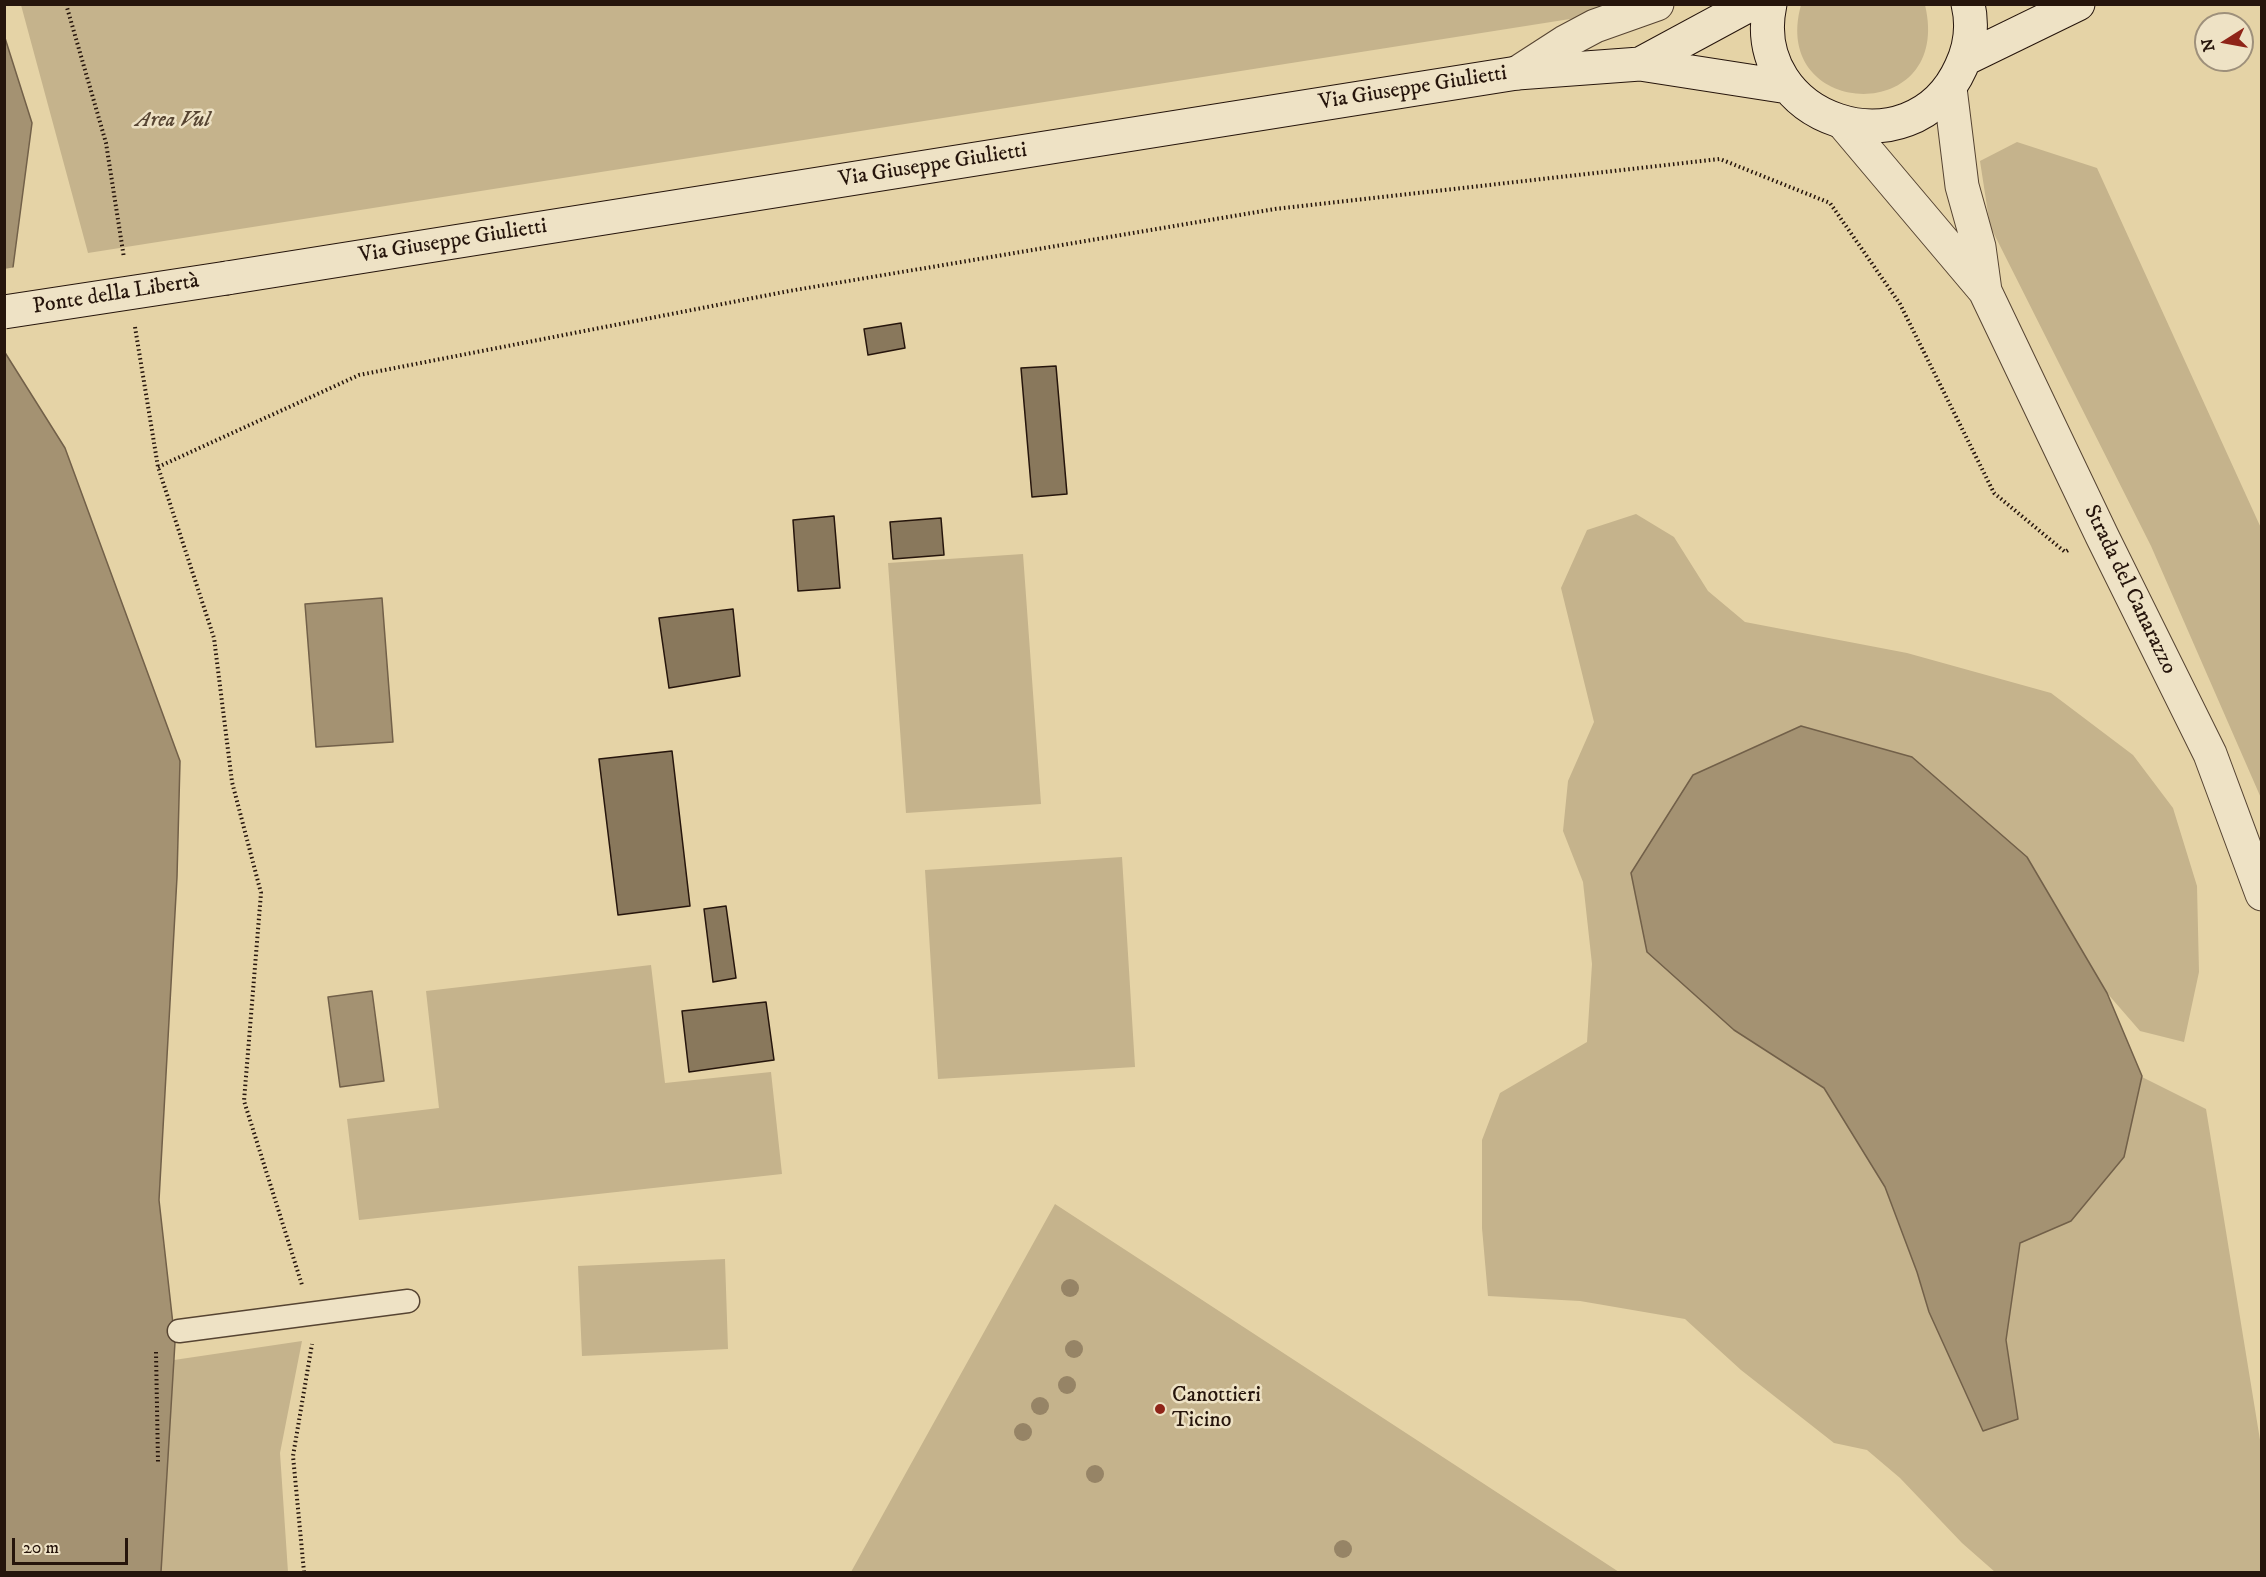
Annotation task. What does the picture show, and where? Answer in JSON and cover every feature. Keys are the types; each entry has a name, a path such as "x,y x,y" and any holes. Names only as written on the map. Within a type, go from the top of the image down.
{"main road":[{"path":"1517,73 1595,26 1658,4"},
{"name":"Via Giuseppe Giulietti","path":"1640,64 1751,4"},
{"path":"1770,4 1767,17 1769,42 1776,65 1788,87 1813,110 1844,124 1874,127 1902,121 1928,108 1950,87 1965,59 1970,35 1968,4"},
{"path":"1965,59 2078,4"},
{"name":"Via Giuseppe Giulietti","path":"227,278 1517,73 1640,64 1788,87"},
{"name":"Strada del Canarazzo","path":"1950,87 1962,186 1979,247 1985,291"},
{"name":"Strada del Canarazzo","path":"1844,124 1985,291 2102,536 2210,754 2262,894"},
{"name":"Ponte della Libertà","path":"4,312 227,278"}],"lane":[{"path":"179,1331 408,1301"}],"path":[{"path":"66,4 106,143 125,263"},
{"path":"158,467 359,375 789,291 1275,208 1720,159 1830,203 1900,304 1994,493 2065,552 2102,536"},
{"path":"134,320 158,467 214,638 232,782 261,893 244,1101 315,1326 293,1456 304,1572"},
{"path":"156,1344 158,1462"}],"green space":[{"name":"Area Vul","path":"21,5 1627,5 1589,16 88,253"},
{"path":"1801,5 1925,5 1927,45 1913,73 1890,89 1862,94 1834,88 1811,71 1798,43"},
{"path":"2017,142 2097,168 2261,528 2261,798 2151,546 1990,226 1980,161"},
{"path":"1636,514 1674,537 1708,591 1745,622 1907,653 2051,693 2133,755 2173,808 2197,886 2199,972 2184,1042 2140,1031 2107,993 2027,857 1734,1030 1824,1088 1885,1187 1917,1272 1929,1313 2018,1419 2006,1340 2020,1243 2071,1221 2124,1157 2142,1077 2206,1109 2261,1446 2261,1572 1995,1572 1962,1543 1900,1478 1867,1450 1834,1443 1741,1370 1685,1319 1580,1301 1488,1296 1482,1228 1482,1140 1500,1093 1587,1042 1592,964 1583,882 1563,831 1568,781 1594,722 1561,588 1587,530"},
{"path":"1023,554 1041,804 906,813 888,563"},
{"path":"1122,857 1135,1067 938,1079 925,870"},
{"path":"651,965 665,1083 771,1072 782,1174 359,1220 347,1119 439,1108 426,991"},
{"name":"Canottieri Ticino","path":"1055,1204 1619,1572 851,1572"},
{"path":"725,1259 728,1349 582,1356 578,1266"},
{"path":"302,1341 280,1453 288,1572 161,1572 174,1360"}],"shaded area":[{"path":"5,38 32,123 5,328"},
{"path":"4,351 65,448 180,761 177,877 159,1200 175,1342 161,1572 5,1572"},
{"path":"382,598 393,742 316,747 305,604"},
{"path":"1801,726 1912,757 2027,857 2107,993 2142,1076 2124,1157 2071,1221 2020,1243 2006,1340 2018,1419 1983,1431 1929,1312 1917,1272 1885,1187 1824,1088 1734,1030 1647,952 1631,873 1693,775"},
{"path":"372,991 384,1081 340,1087 328,997"}],"pier":[{"path":"16,267 7,328 4,331 4,269"}],"building":[{"path":"901,323 905,348 868,355 864,329"},
{"path":"1056,366 1067,494 1032,497 1021,368"},
{"path":"834,516 840,588 798,591 793,520"},
{"path":"941,518 944,555 893,559 890,522"},
{"path":"733,609 740,676 669,688 659,618"},
{"path":"672,751 690,906 618,915 599,759"},
{"path":"726,906 736,978 713,982 704,909"},
{"path":"766,1002 774,1060 689,1072 682,1011"}],"place":[{"name":"Canottieri Ticino","path":"1160,1409"}]}
